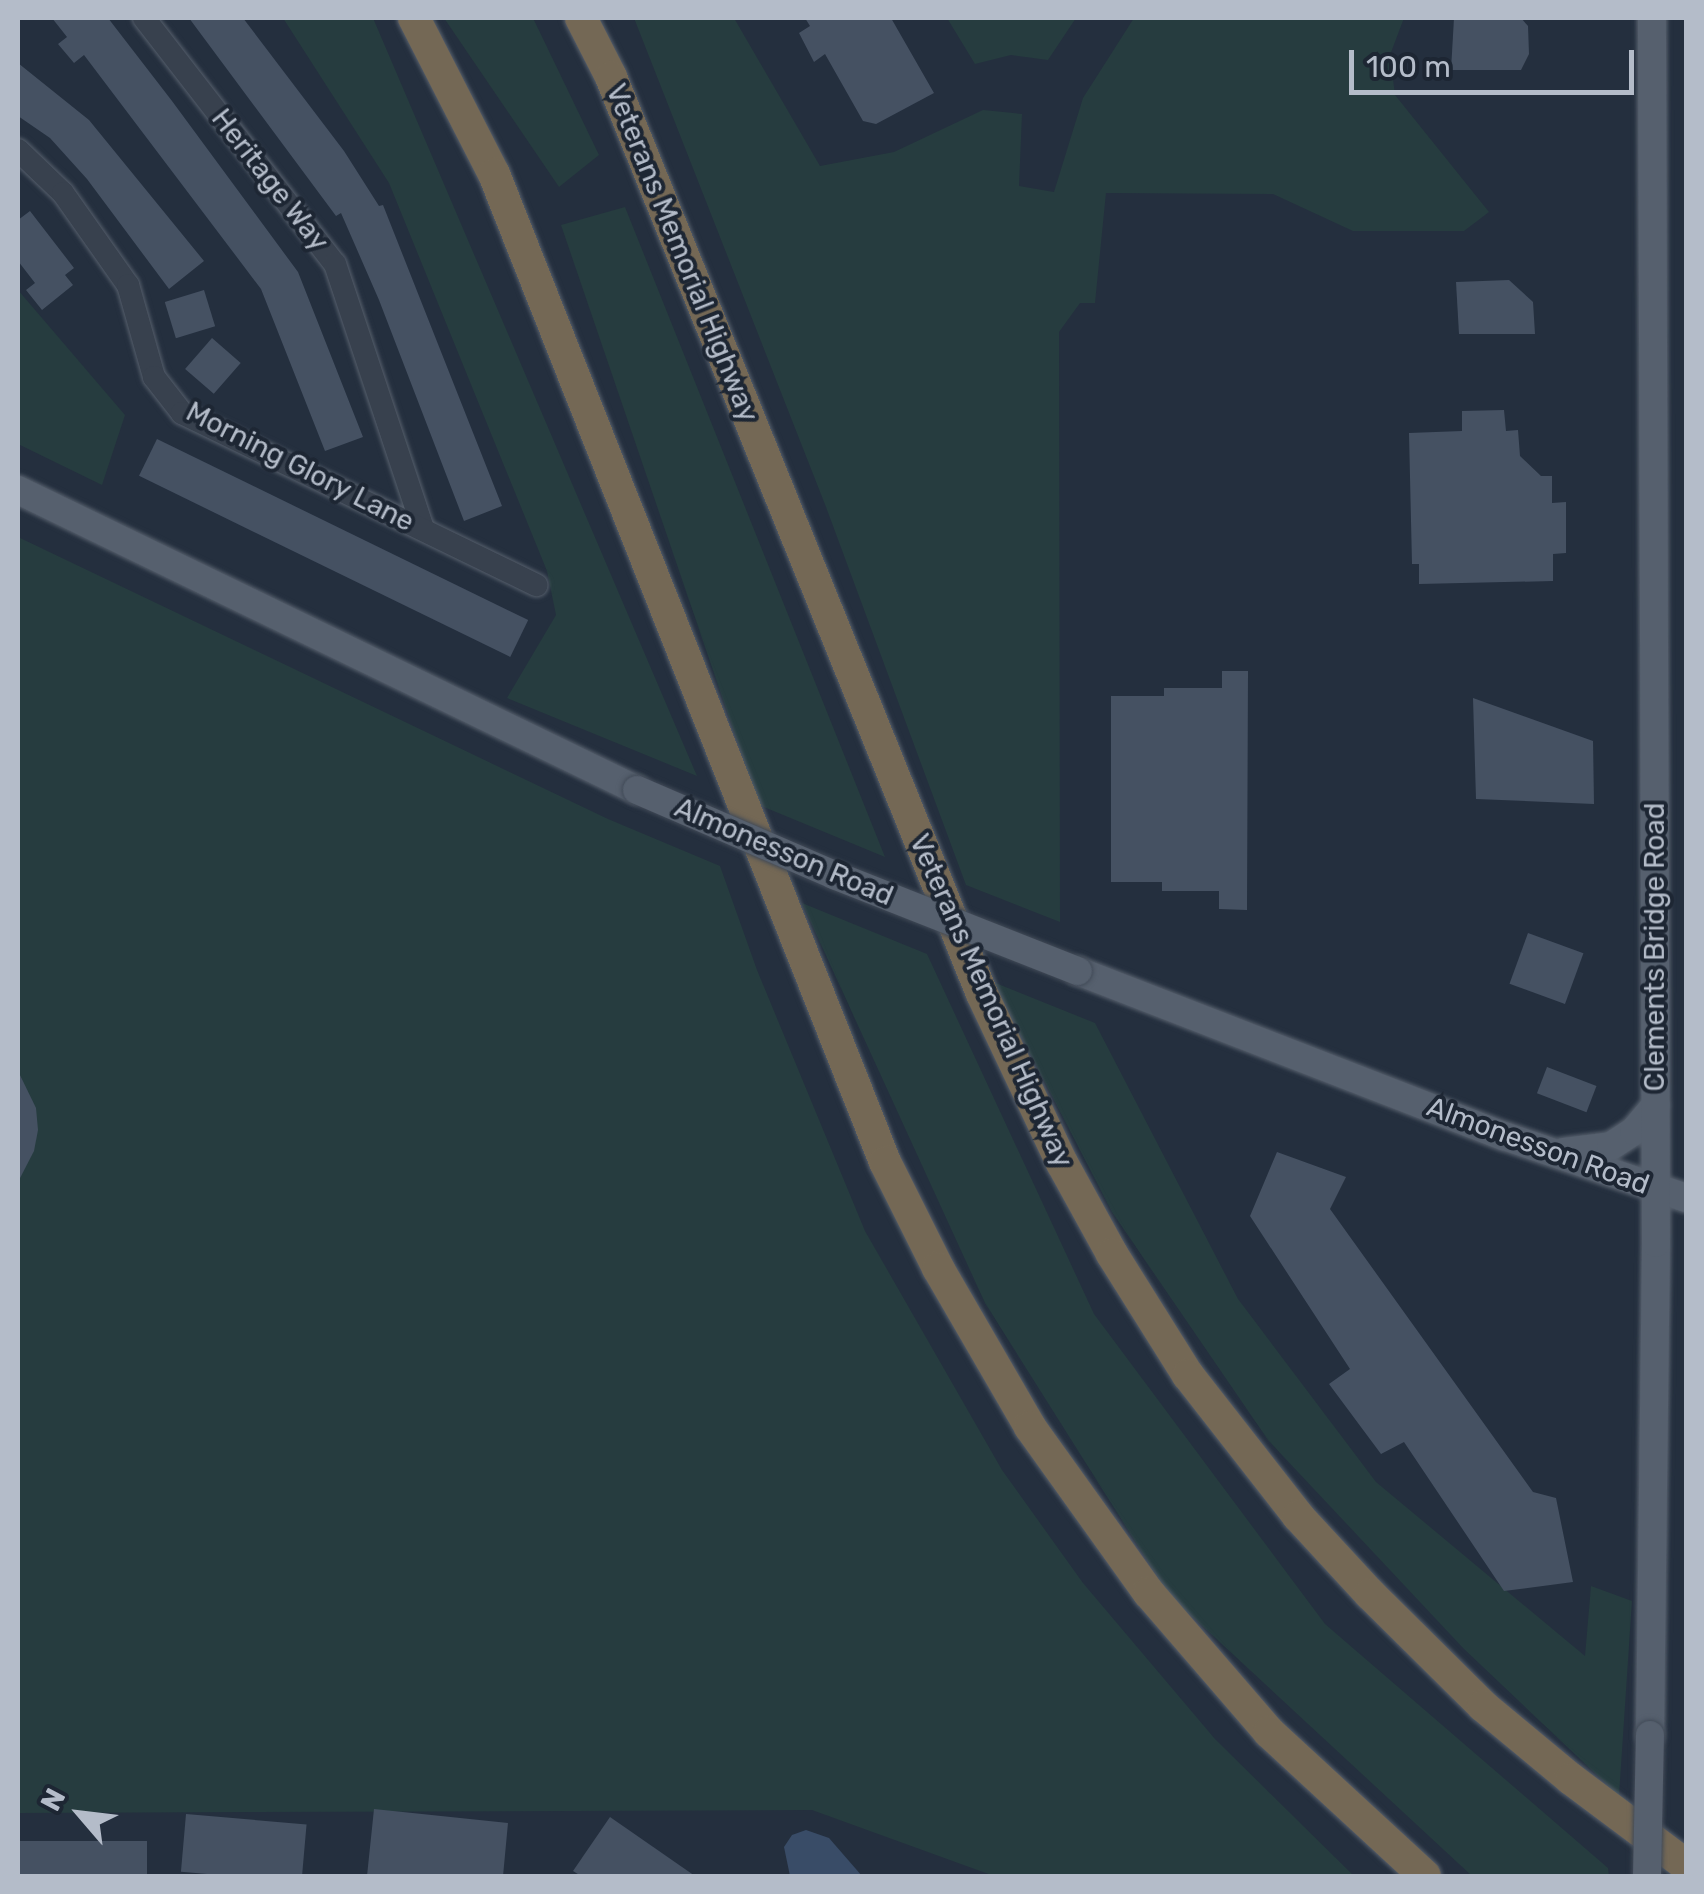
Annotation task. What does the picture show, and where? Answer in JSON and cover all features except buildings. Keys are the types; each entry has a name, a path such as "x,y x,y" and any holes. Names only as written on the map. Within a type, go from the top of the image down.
{"highway":[{"path":"414,18 494,174 885,1162 957,1304 1030,1428 1149,1593 1269,1732 1425,1876"},
{"name":"Veterans Memorial Highway","path":"581,18 626,114 990,1011 1062,1163 1112,1254 1188,1375 1298,1516 1370,1594 1483,1706 1584,1789 1686,1865"}],"main road":[{"name":"Clements Bridge Road","path":"1647,1876 1656,1188 1652,18"},
{"name":"Almonesson Road","path":"18,490 637,790 834,875 1556,1153 1686,1198"},
{"path":"1556,1153 1611,1146 1634,1131 1656,1105"}],"street":[{"name":"Heritage Way","path":"144,18 334,264 423,529"},
{"name":"Morning Glory Lane","path":"18,150 62,193 128,284 154,376 182,413 537,585"}],"green space":[{"path":"283,18 373,18 697,776 507,698 556,615 547,571 389,183"},
{"path":"444,18 533,18 599,155 559,187"},
{"path":"634,18 734,18 820,166 894,152 983,110 1022,114 1019,186 1054,192 1083,98 1134,18 1404,18 1390,55 1395,95 1489,212 1464,231 1353,231 1273,194 1106,193 1095,303 1080,303 1059,332 1060,922 966,885 826,507"},
{"path":"947,18 1076,18 1048,60 1011,55 975,64"},
{"path":"625,207 885,857 759,805 561,225"},
{"path":"18,290 125,415 102,485 18,444"},
{"path":"18,537 608,819 720,866 757,970 865,1231 1002,1470 1083,1583 1215,1739 1354,1876 994,1876 812,1810 18,1813"},
{"path":"802,903 927,954 1094,1314 1325,1624 1608,1868 1609,1876 1472,1876 1169,1595 985,1303"},
{"path":"993,982 1095,1023 1238,1299 1376,1482 1585,1656 1591,1586 1632,1601 1619,1796 1464,1649 1268,1440 1112,1212"}],"water":[{"path":"806,1830 829,1838 862,1876 790,1876 784,1847 792,1835"}]}
